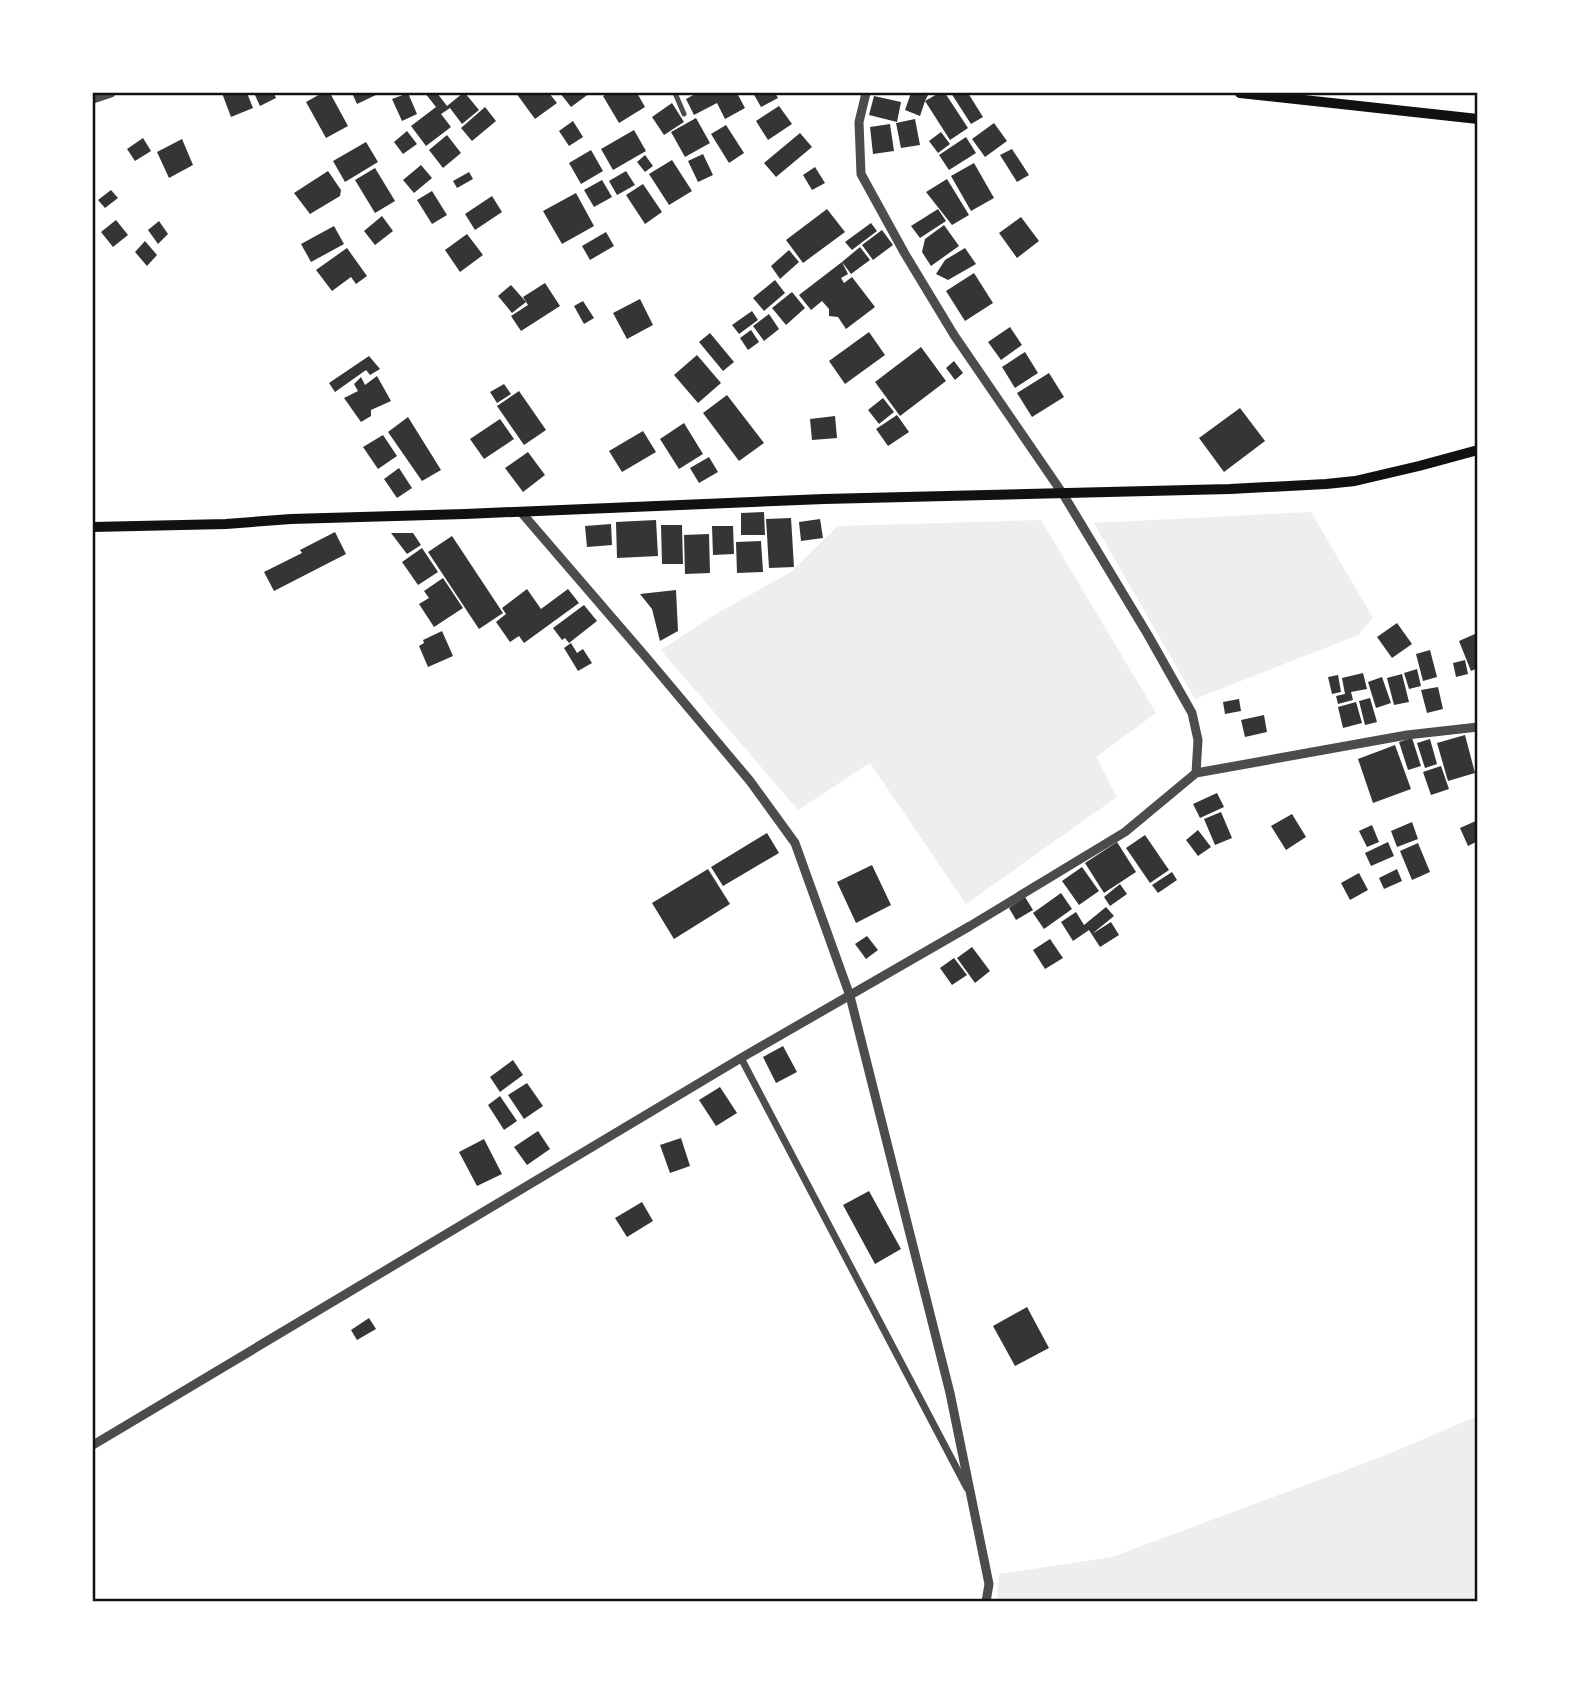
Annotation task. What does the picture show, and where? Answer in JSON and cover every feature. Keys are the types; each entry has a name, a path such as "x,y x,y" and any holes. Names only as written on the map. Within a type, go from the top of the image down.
{"main road":[{"path":"1240,93 1478,119"},
{"path":"93,527 824,499 1230,489 1355,481 1478,450"}],"street":[{"path":"93,99 111,93"},
{"path":"675,93 684,114"},
{"path":"866,93 859,122 861,174 954,335 1063,494 1192,713 1198,740 1196,773"},
{"path":"521,512 750,781 795,843 850,996 950,1393 989,1584 986,1602"},
{"path":"93,1445 1125,832 1196,773 1407,735 1478,727"},
{"path":"741,1058 972,1497"}],"shaded area":[{"path":"1311,512 1373,618 1358,635 1195,699 1094,523"},
{"path":"1041,520 1156,713 1096,757 1117,797 966,904 870,763 798,810 661,650 719,612 791,572 838,526"},
{"path":"1478,1416 1478,1602 997,1602 999,1574 1112,1557 1381,1457"}],"building":[{"path":"222,93 247,93 253,108 231,117"},
{"path":"254,93 274,93 276,98 260,106"},
{"path":"322,93 330,93 348,126 326,138 306,102"},
{"path":"352,93 380,93 357,104"},
{"path":"408,93 417,114 402,121 392,99"},
{"path":"425,93 437,93 447,106 465,93 479,110 462,124 450,108 441,114 451,127 426,146 411,126 436,107"},
{"path":"516,93 549,93 557,103 535,119"},
{"path":"560,93 590,93 571,107"},
{"path":"608,93 637,93 645,107 619,123 603,96"},
{"path":"697,93 737,93 745,108 725,119 717,103 694,115 686,99"},
{"path":"753,93 775,93 778,98 761,107"},
{"path":"911,93 929,93 920,116 905,110"},
{"path":"939,93 945,93 968,128 950,140 925,101"},
{"path":"951,93 968,93 983,117 971,124"},
{"path":"874,96 901,102 897,122 869,115"},
{"path":"672,103 684,122 664,135 652,117"},
{"path":"779,106 792,124 768,140 756,121"},
{"path":"485,107 496,121 472,141 461,128"},
{"path":"696,118 710,143 685,157 671,132"},
{"path":"915,119 920,145 901,148 896,123"},
{"path":"573,121 583,137 569,146 559,131"},
{"path":"994,123 1007,141 985,157 972,139"},
{"path":"890,124 894,151 873,154 870,127"},
{"path":"726,125 744,153 729,163 711,134"},
{"path":"634,130 646,151 613,170 601,149"},
{"path":"407,131 417,144 403,154 394,142"},
{"path":"941,132 950,144 938,153 929,141"},
{"path":"800,133 812,147 776,177 764,163"},
{"path":"447,135 461,153 443,168 429,150"},
{"path":"966,137 976,153 949,170 939,155"},
{"path":"143,138 151,151 135,161 127,149"},
{"path":"182,139 193,165 169,178 157,152"},
{"path":"366,142 378,162 345,182 333,161"},
{"path":"1012,149 1029,175 1017,182 1000,155"},
{"path":"591,150 603,171 581,184 569,163"},
{"path":"703,154 713,175 698,182 688,161"},
{"path":"645,155 653,166 645,172 637,162"},
{"path":"672,160 692,191 669,205 649,174"},
{"path":"974,163 994,198 971,211 951,176"},
{"path":"421,165 432,178 414,193 403,180"},
{"path":"815,167 825,183 812,190 803,175"},
{"path":"375,168 395,201 375,213 355,180"},
{"path":"328,171 341,190 340,196 310,214 294,193"},
{"path":"626,171 635,185 617,195 609,181"},
{"path":"469,172 473,179 457,188 453,181"},
{"path":"947,179 969,215 952,225 926,192"},
{"path":"602,180 612,197 594,207 584,190"},
{"path":"643,184 662,212 645,224 626,195"},
{"path":"111,190 118,198 105,208 98,200"},
{"path":"432,191 447,215 432,224 417,200"},
{"path":"576,193 594,226 562,244 543,211"},
{"path":"492,196 502,212 475,230 465,214"},
{"path":"827,209 845,232 803,263 786,240"},
{"path":"938,209 946,221 920,238 911,226"},
{"path":"382,216 393,231 375,245 364,231"},
{"path":"1021,217 1039,241 1017,258 999,233"},
{"path":"116,220 128,235 113,247 101,232"},
{"path":"159,221 168,234 158,244 148,230"},
{"path":"871,223 877,231 852,250 845,242"},
{"path":"944,225 959,246 931,266 922,252 925,239"},
{"path":"334,226 344,244 311,262 301,244"},
{"path":"882,230 893,245 873,260 862,245"},
{"path":"606,232 614,246 590,260 582,246"},
{"path":"467,234 483,255 460,272 445,250"},
{"path":"145,241 157,255 147,266 135,252"},
{"path":"860,247 870,260 851,274 842,262"},
{"path":"347,248 367,276 356,284 351,277 332,291 316,270"},
{"path":"965,248 976,264 948,280 936,274 945,260"},
{"path":"789,250 799,262 780,279 771,266"},
{"path":"842,262 848,274 841,278 844,283 852,277 875,307 846,329 838,317 829,316 829,309 822,301 811,310 799,295"},
{"path":"974,273 993,303 965,321 946,291"},
{"path":"775,280 785,293 764,311 753,298"},
{"path":"545,283 560,306 521,331 511,316 528,305 523,297"},
{"path":"511,285 526,302 512,313 498,296"},
{"path":"792,292 805,308 786,325 772,308"},
{"path":"640,299 653,325 627,339 613,313"},
{"path":"583,301 594,318 584,324 574,306"},
{"path":"752,311 758,320 739,334 732,325"},
{"path":"769,314 779,329 764,341 753,326"},
{"path":"1010,327 1022,345 1001,360 988,342"},
{"path":"751,330 759,342 748,350 740,338"},
{"path":"869,332 885,355 845,384 829,361"},
{"path":"710,333 734,362 723,371 699,342"},
{"path":"921,347 946,381 900,416 875,382"},
{"path":"1025,352 1038,373 1015,388 1002,367"},
{"path":"697,355 721,383 698,403 674,375"},
{"path":"369,356 380,369 370,375 366,370 335,392 329,383"},
{"path":"954,361 963,373 955,380 946,368"},
{"path":"1049,373 1064,397 1032,417 1017,393"},
{"path":"377,376 391,401 371,410 371,416 361,422 344,398 358,391 354,384 361,377 365,385"},
{"path":"504,384 511,394 497,403 490,392"},
{"path":"519,391 546,430 524,445 497,406"},
{"path":"727,395 764,443 739,461 703,413"},
{"path":"883,398 894,412 879,424 868,410"},
{"path":"1240,408 1265,441 1224,472 1199,438"},
{"path":"897,415 909,432 888,446 876,429"},
{"path":"835,416 837,438 812,440 810,419"},
{"path":"408,417 441,470 422,481 388,432"},
{"path":"500,419 514,439 484,459 470,439"},
{"path":"684,423 703,454 679,469 660,439"},
{"path":"643,431 656,452 622,472 609,451"},
{"path":"383,435 397,456 378,469 363,447"},
{"path":"528,452 545,475 523,492 505,468"},
{"path":"709,457 718,472 699,483 690,468"},
{"path":"399,468 412,488 397,498 384,479"},
{"path":"764,512 765,535 741,535 741,513"},
{"path":"791,518 794,567 769,568 766,519"},
{"path":"820,519 823,538 801,541 799,522"},
{"path":"656,520 658,556 617,558 616,522"},
{"path":"611,524 612,545 587,547 585,526"},
{"path":"661,525 682,525 683,564 662,564"},
{"path":"712,526 733,526 734,554 713,555"},
{"path":"335,532 346,554 274,591 264,572"},
{"path":"391,533 413,533 421,545 407,554"},
{"path":"709,534 710,573 685,574 684,535"},
{"path":"452,536 503,613 479,629 428,552"},
{"path":"761,541 763,572 737,573 736,542"},
{"path":"422,548 438,572 418,585 402,562"},
{"path":"443,578 463,608 434,627 419,604 429,598 424,591"},
{"path":"527,589 541,609 568,589 579,603 524,643 519,636 510,642 496,622 506,614 502,608"},
{"path":"676,590 678,631 660,641 652,609 640,594"},
{"path":"584,605 597,621 569,643 565,638 562,640 553,628"},
{"path":"1397,623 1412,644 1392,658 1377,637"},
{"path":"442,631 453,656 428,667 419,646 424,643 423,640"},
{"path":"1475,634 1478,641 1478,668 1471,671 1459,641"},
{"path":"571,643 577,653 583,649 592,663 578,671 564,648"},
{"path":"1430,650 1437,677 1423,681 1416,654"},
{"path":"1465,660 1468,674 1456,677 1453,663"},
{"path":"1417,669 1421,686 1409,689 1404,673"},
{"path":"1363,673 1367,689 1351,692 1353,700 1338,704 1336,696 1345,694 1342,678"},
{"path":"1402,674 1409,702 1394,705 1387,678"},
{"path":"1338,675 1341,692 1332,694 1328,677"},
{"path":"1382,677 1391,703 1376,708 1368,682"},
{"path":"1438,687 1443,709 1427,713 1421,690"},
{"path":"1370,698 1377,722 1365,725 1359,701"},
{"path":"1239,699 1241,711 1225,714 1223,702"},
{"path":"1356,702 1362,723 1343,728 1338,707"},
{"path":"1264,715 1267,732 1245,737 1241,720"},
{"path":"1465,735 1475,773 1448,781 1437,743"},
{"path":"1412,738 1421,766 1408,770 1399,742"},
{"path":"1430,739 1437,764 1425,768 1417,743"},
{"path":"1395,745 1411,789 1373,803 1358,759"},
{"path":"1441,766 1449,789 1431,795 1423,772"},
{"path":"1217,793 1224,807 1200,818 1193,804"},
{"path":"1221,812 1232,838 1215,845 1204,819"},
{"path":"1292,814 1306,837 1286,850 1271,826"},
{"path":"1478,820 1478,841 1468,846 1460,828"},
{"path":"1412,822 1418,839 1397,847 1391,831"},
{"path":"1372,825 1379,842 1367,847 1359,831"},
{"path":"1198,830 1211,847 1198,856 1186,840"},
{"path":"767,833 779,853 723,886 711,867"},
{"path":"1145,835 1169,870 1150,883 1126,848"},
{"path":"1117,842 1136,872 1104,893 1085,863"},
{"path":"1388,842 1394,856 1371,866 1365,853"},
{"path":"1418,843 1430,872 1412,880 1400,851"},
{"path":"872,865 891,905 856,923 837,882"},
{"path":"1082,867 1099,891 1079,905 1062,881"},
{"path":"708,869 730,904 674,939 652,903"},
{"path":"1397,869 1402,881 1384,889 1379,878"},
{"path":"1172,872 1177,880 1158,893 1152,885"},
{"path":"1359,873 1368,890 1350,900 1341,883"},
{"path":"1120,884 1127,894 1110,906 1104,897"},
{"path":"1061,893 1072,909 1044,929 1033,913"},
{"path":"1025,897 1033,910 1016,920 1009,908"},
{"path":"1106,907 1114,916 1092,934 1111,922 1119,935 1100,947 1089,930 1073,941 1061,922 1076,912 1084,925"},
{"path":"867,936 878,950 866,959 855,944"},
{"path":"1050,939 1063,958 1045,969 1033,950"},
{"path":"972,947 990,971 975,983 957,958"},
{"path":"954,958 967,975 952,985 940,968"},
{"path":"783,1046 797,1072 776,1083 763,1057"},
{"path":"513,1060 523,1075 500,1092 490,1077"},
{"path":"527,1083 543,1106 524,1119 508,1095"},
{"path":"720,1087 737,1113 716,1126 699,1100"},
{"path":"500,1096 517,1121 504,1130 488,1105"},
{"path":"538,1131 550,1149 527,1165 514,1147"},
{"path":"681,1138 690,1166 670,1173 660,1145"},
{"path":"484,1139 502,1174 477,1186 459,1152"},
{"path":"869,1191 901,1249 875,1264 843,1205"},
{"path":"642,1202 653,1221 627,1237 615,1218"},
{"path":"1027,1307 1049,1348 1015,1366 993,1326"},
{"path":"369,1318 376,1329 357,1340 351,1330"}]}
